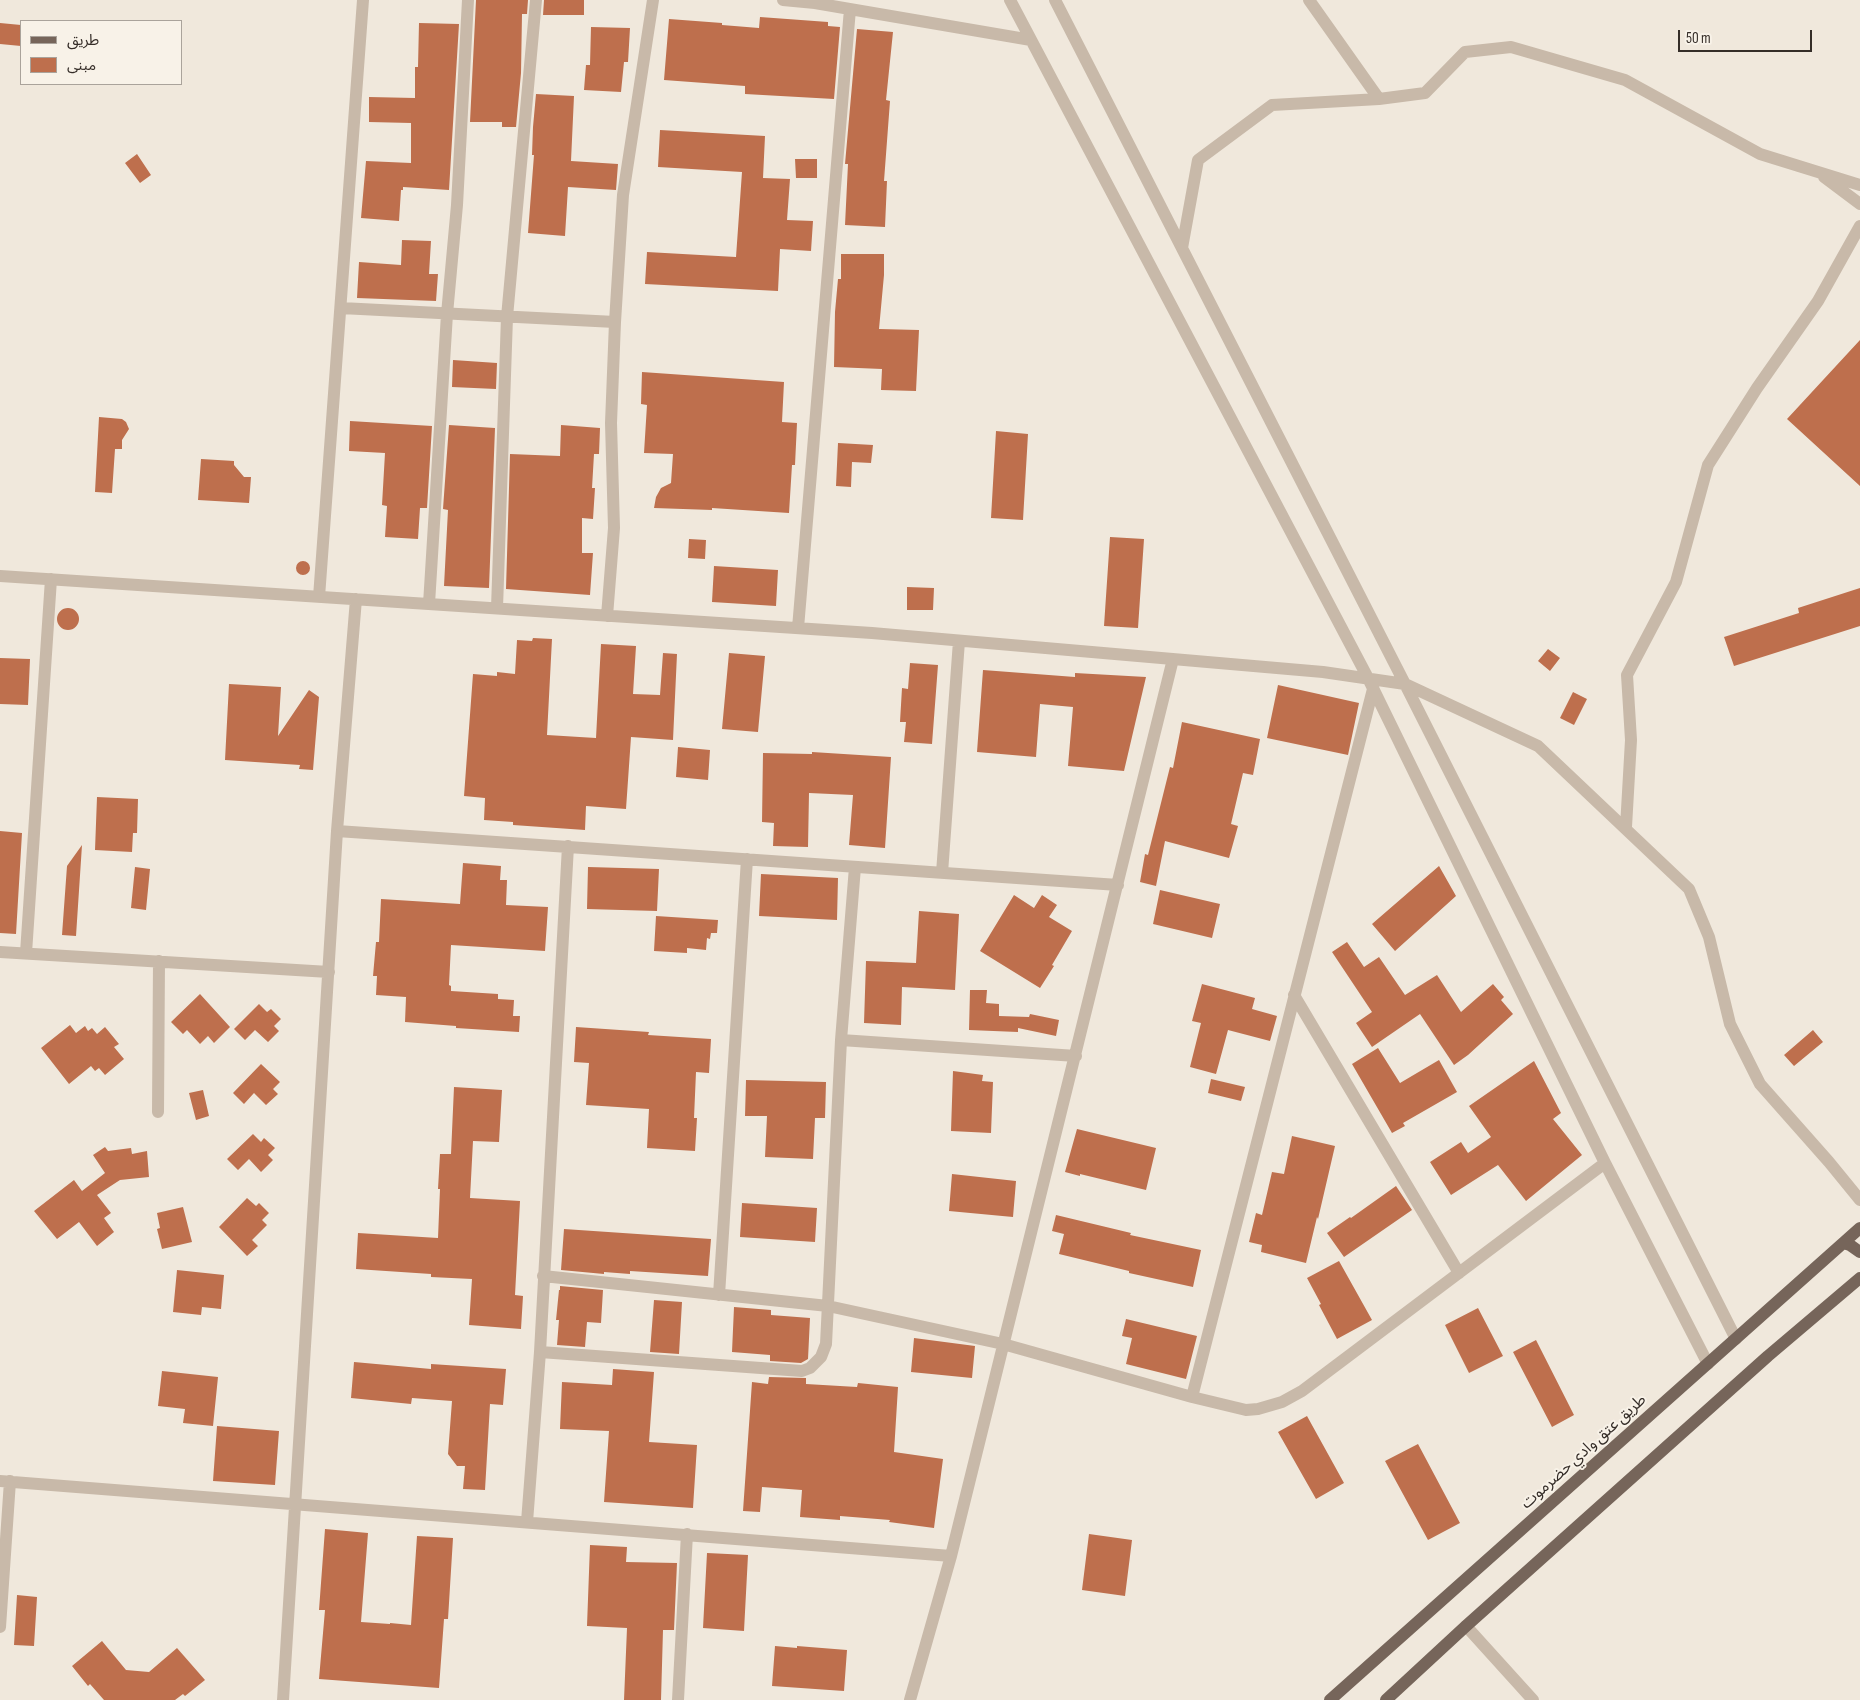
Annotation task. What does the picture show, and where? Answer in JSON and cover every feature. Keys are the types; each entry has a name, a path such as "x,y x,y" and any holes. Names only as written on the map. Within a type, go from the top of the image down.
{"main road":[{"name":"طريق عتق وادي حضرموت","path":"1330,1700 1860,1228"},
{"path":"1843,1243 1850,1245 1860,1252"},
{"path":"1386,1700 1768,1356 1860,1278"}],"street":[{"path":"319,597 363,0"},
{"path":"429,604 447,314 457,205 468,0"},
{"path":"497,608 507,317 536,0"},
{"path":"607,616 614,528 611,423 623,195 653,0"},
{"path":"783,0 850,9 1031,40"},
{"path":"1010,0 1371,684 1605,1163 1708,1364"},
{"path":"1055,0 1405,684 1736,1339"},
{"path":"1309,0 1379,98"},
{"path":"798,628 850,9"},
{"path":"1182,248 1198,160 1272,105 1425,93 1466,52 1511,47 1625,80 1760,154 1860,185"},
{"path":"1816,171 1860,204"},
{"path":"1626,827 1631,740 1627,675 1676,582 1708,465 1757,388 1818,301 1860,226"},
{"path":"340,308 615,322"},
{"path":"0,576 798,628 1323,672 1371,684 1405,684 1538,746 1626,827 1689,889 1709,937 1730,1024 1760,1084 1860,1200"},
{"path":"26,953 51,579"},
{"path":"283,1700 297,1504 337,831 356,599"},
{"path":"942,873 959,641"},
{"path":"910,1700 951,1556 1173,659"},
{"path":"1192,1397 1371,684"},
{"path":"337,831 1118,885"},
{"path":"527,1522 540,1352 568,846"},
{"path":"719,1295 747,860"},
{"path":"540,1352 802,1371 816,1363 824,1351 828,1306 841,1040 855,867"},
{"path":"0,952 329,972"},
{"path":"158,1112 159,961"},
{"path":"1294,995 1459,1273"},
{"path":"841,1040 1076,1056"},
{"path":"543,1276 828,1306 1003,1344 1192,1397 1246,1410 1270,1407 1302,1391 1605,1163"},
{"path":"0,1627 5,1481 951,1556"},
{"path":"678,1700 686,1534"},
{"path":"1466,1626 1532,1700"}],"building":[{"path":"476,0 528,0 527,14 522,14 521,73 516,127 502,127 502,122 470,122"},
{"path":"544,0 584,0 584,15 543,15"},
{"path":"760,17 828,22 828,26 840,27 834,99 745,94 745,86 664,80 669,19 759,28"},
{"path":"0,23 20,25 20,46 0,44"},
{"path":"419,23 459,24 449,190 403,187 403,190 401,190 399,221 361,218 366,161 411,163 411,123 369,122 369,97 415,98 415,67 418,67"},
{"path":"591,27 630,28 628,62 624,62 621,92 584,90 586,65 590,65"},
{"path":"857,29 893,32 886,100 890,101 884,181 887,181 885,227 845,225 848,164 845,164"},
{"path":"536,94 574,96 571,161 618,164 616,190 568,187 565,236 528,233 534,155 532,155"},
{"path":"660,130 765,136 763,178 790,179 787,220 813,221 811,251 780,249 778,291 645,284 647,252 736,257 742,172 658,167"},
{"path":"137,154 151,175 140,183 125,163"},
{"path":"795,159 817,159 817,178 796,178"},
{"path":"402,240 431,241 429,274 438,274 436,301 357,298 359,262 401,265"},
{"path":"841,254 884,254 879,329 919,330 916,391 881,390 882,369 834,367 835,312 838,279 841,279"},
{"path":"1860,340 1860,486 1787,419"},
{"path":"453,360 497,363 496,389 452,387"},
{"path":"642,372 784,382 782,422 797,423 795,465 792,465 789,513 712,508 712,510 654,508 656,497 661,488 671,483 673,454 644,453 647,405 641,404"},
{"path":"99,417 122,419 126,422 129,429 122,440 122,449 115,449 112,493 95,492"},
{"path":"350,421 432,426 427,508 420,508 418,539 385,537 387,506 382,505 385,453 349,451"},
{"path":"449,425 495,428 489,588 444,586 448,510 443,509"},
{"path":"561,425 600,428 599,454 594,454 592,488 595,488 593,519 582,518 582,553 593,553 590,595 506,589 510,454 560,456"},
{"path":"996,431 1028,434 1023,520 991,518"},
{"path":"838,443 873,445 871,463 852,462 851,487 836,486"},
{"path":"201,459 234,461 234,465 244,477 251,477 249,503 198,500"},
{"path":"1110,537 1144,539 1138,628 1104,626"},
{"path":"689,539 706,540 705,559 688,558"},
{"path":"300,561 306,561 310,568 306,575 300,575 296,571 296,565"},
{"path":"714,566 778,570 776,606 712,602"},
{"path":"907,587 934,588 933,610 907,610"},
{"path":"1860,588 1860,626 1734,666 1724,637 1799,613 1798,608"},
{"path":"68,608 76,611 79,619 76,627 68,630 60,627 57,619 60,611"},
{"path":"533,638 552,639 547,735 596,738 601,644 636,646 633,694 660,695 663,653 677,654 673,740 631,737 626,809 586,806 585,830 513,825 513,822 484,820 485,798 464,796 473,674 497,676 497,672 515,674 517,640 532,641"},
{"path":"1548,649 1560,658 1550,671 1538,661"},
{"path":"729,653 765,656 758,732 722,729"},
{"path":"0,658 30,659 28,705 0,704"},
{"path":"910,663 938,665 932,744 904,742 906,722 900,722 902,688 908,689"},
{"path":"983,670 1075,677 1075,673 1146,677 1124,771 1068,766 1073,707 1040,704 1036,757 977,752"},
{"path":"229,684 281,687 278,736 309,690 319,697 313,770 299,769 300,765 225,760"},
{"path":"1278,685 1359,703 1348,755 1267,738"},
{"path":"1573,692 1587,699 1574,725 1560,718"},
{"path":"1182,722 1260,739 1253,775 1243,773 1231,824 1238,826 1229,858 1165,841 1156,886 1140,882 1145,854 1148,855 1170,767 1173,768"},
{"path":"678,747 710,750 708,780 676,777"},
{"path":"812,752 891,757 885,848 849,845 853,795 809,793 808,847 773,846 774,823 762,822 763,753 812,754"},
{"path":"97,797 138,799 137,833 133,833 132,852 95,850"},
{"path":"0,831 22,833 16,934 0,933"},
{"path":"82,845 76,936 62,935 67,866"},
{"path":"463,863 501,866 500,880 507,880 506,905 548,907 545,951 451,945 449,985 451,986 451,991 498,994 498,999 514,1000 513,1016 520,1016 519,1032 456,1028 456,1026 405,1022 406,997 376,995 377,976 373,976 376,942 379,942 381,899 460,904"},
{"path":"1439,866 1456,896 1395,951 1372,924"},
{"path":"135,867 150,869 146,910 131,908"},
{"path":"588,867 659,869 657,911 587,909"},
{"path":"761,874 838,878 837,920 759,916"},
{"path":"1160,890 1220,904 1212,938 1153,924"},
{"path":"1014,895 1034,908 1042,895 1057,905 1049,917 1072,931 1040,988 980,951"},
{"path":"919,911 959,914 955,990 902,987 901,1025 864,1023 866,961 916,963"},
{"path":"656,916 718,920 717,933 711,933 710,939 707,938 706,950 687,948 687,953 654,951"},
{"path":"1347,942 1364,967 1379,957 1405,995 1437,975 1461,1012 1493,984 1504,997 1501,1000 1513,1014 1468,1055 1454,1065 1420,1014 1372,1047 1356,1023 1372,1012 1332,952"},
{"path":"1202,984 1255,998 1252,1009 1277,1016 1270,1041 1228,1030 1216,1074 1190,1067 1201,1023 1192,1021"},
{"path":"970,990 987,990 986,1003 999,1004 999,1016 1029,1017 1030,1014 1059,1020 1056,1036 1018,1028 1018,1032 969,1030"},
{"path":"200,994 230,1027 214,1043 208,1036 200,1044 187,1030 183,1034 171,1022"},
{"path":"259,1004 267,1012 271,1009 281,1019 274,1026 279,1031 268,1042 255,1030 245,1040 234,1029"},
{"path":"70,1025 76,1033 85,1026 88,1031 92,1028 97,1034 105,1027 119,1044 114,1047 124,1059 105,1075 99,1068 95,1071 91,1066 69,1084 41,1048"},
{"path":"576,1027 649,1032 648,1035 711,1039 709,1073 696,1072 694,1118 697,1118 695,1151 647,1148 649,1109 586,1105 589,1063 574,1062"},
{"path":"1813,1030 1823,1042 1794,1066 1784,1055"},
{"path":"1378,1048 1400,1083 1439,1060 1457,1092 1403,1123 1405,1126 1392,1133 1352,1064"},
{"path":"1534,1061 1561,1113 1553,1119 1582,1155 1526,1201 1498,1165 1451,1195 1430,1162 1461,1142 1468,1153 1491,1137 1469,1106"},
{"path":"261,1064 280,1082 273,1089 278,1094 266,1105 254,1093 244,1104 233,1093"},
{"path":"953,1071 983,1075 982,1081 993,1082 991,1133 951,1131"},
{"path":"1211,1079 1245,1087 1241,1101 1208,1093"},
{"path":"746,1080 826,1082 825,1118 815,1118 813,1159 765,1157 767,1116 745,1116"},
{"path":"454,1087 502,1090 499,1142 473,1141 470,1198 520,1201 515,1295 523,1296 521,1329 469,1325 472,1279 431,1277 431,1274 356,1269 358,1233 438,1238 440,1154 451,1154"},
{"path":"203,1090 209,1116 196,1120 189,1093"},
{"path":"1077,1129 1156,1148 1146,1190 1065,1172"},
{"path":"253,1134 261,1142 264,1138 275,1148 268,1155 273,1160 261,1172 249,1159 238,1170 227,1159"},
{"path":"1292,1136 1335,1146 1306,1263 1261,1252 1262,1245 1249,1242 1256,1213 1262,1215 1272,1172 1284,1174"},
{"path":"105,1147 108,1151 131,1148 132,1154 147,1151 149,1177 120,1180 97,1195 111,1213 104,1218 114,1232 97,1246 79,1222 57,1239 34,1211 74,1180 82,1191 105,1173 93,1155"},
{"path":"952,1174 1016,1181 1013,1217 949,1211"},
{"path":"1396,1186 1412,1210 1344,1257 1327,1233"},
{"path":"247,1198 256,1206 259,1203 269,1213 262,1220 267,1225 252,1240 258,1246 247,1256 219,1227"},
{"path":"742,1203 817,1208 815,1242 740,1237"},
{"path":"183,1207 192,1242 162,1249 157,1229 160,1228 157,1213"},
{"path":"1056,1215 1131,1233 1130,1235 1201,1250 1193,1287 1129,1273 1129,1271 1059,1254 1064,1234 1052,1231"},
{"path":"564,1229 711,1239 708,1276 630,1271 630,1274 604,1272 604,1274 561,1270"},
{"path":"1339,1261 1372,1320 1337,1339 1307,1278"},
{"path":"177,1270 224,1275 221,1309 202,1307 201,1315 173,1312"},
{"path":"560,1286 603,1290 601,1323 587,1322 585,1347 557,1345 559,1320 556,1320"},
{"path":"654,1300 682,1302 679,1354 650,1352"},
{"path":"734,1307 771,1310 771,1315 810,1318 808,1359 801,1363 770,1361 770,1355 732,1352"},
{"path":"1478,1308 1503,1356 1469,1373 1445,1325"},
{"path":"1126,1319 1197,1336 1186,1379 1126,1364 1132,1338 1122,1336"},
{"path":"914,1338 975,1346 972,1378 911,1372"},
{"path":"1536,1340 1574,1415 1552,1427 1513,1352"},
{"path":"354,1362 431,1369 431,1364 506,1369 503,1405 490,1404 485,1490 463,1489 465,1466 457,1466 448,1454 452,1401 412,1398 411,1404 351,1398"},
{"path":"613,1369 654,1372 649,1442 697,1445 693,1508 604,1502 609,1431 560,1429 562,1382 612,1385"},
{"path":"162,1371 218,1377 213,1426 183,1423 185,1409 158,1406"},
{"path":"769,1377 806,1378 806,1384 857,1387 858,1383 898,1387 894,1452 943,1459 934,1528 889,1522 890,1520 840,1516 840,1520 800,1517 802,1490 762,1487 760,1512 743,1511 752,1382 768,1384"},
{"path":"1307,1416 1344,1483 1316,1499 1278,1432"},
{"path":"217,1426 279,1431 275,1485 213,1481"},
{"path":"1418,1444 1460,1523 1428,1540 1385,1461"},
{"path":"325,1529 368,1533 361,1622 411,1625 417,1536 453,1538 448,1619 444,1619 439,1688 319,1679 325,1610 319,1610"},
{"path":"1089,1534 1132,1540 1125,1596 1082,1590"},
{"path":"590,1545 627,1547 626,1562 677,1563 674,1630 663,1630 661,1700 624,1700 627,1628 587,1626"},
{"path":"707,1553 748,1555 744,1631 703,1628"},
{"path":"17,1595 37,1597 34,1646 14,1645"},
{"path":"102,1641 126,1670 149,1672 177,1648 205,1680 185,1696 183,1694 175,1700 104,1700 90,1684 88,1686 72,1666"},
{"path":"775,1646 847,1650 844,1691 772,1686"}]}
